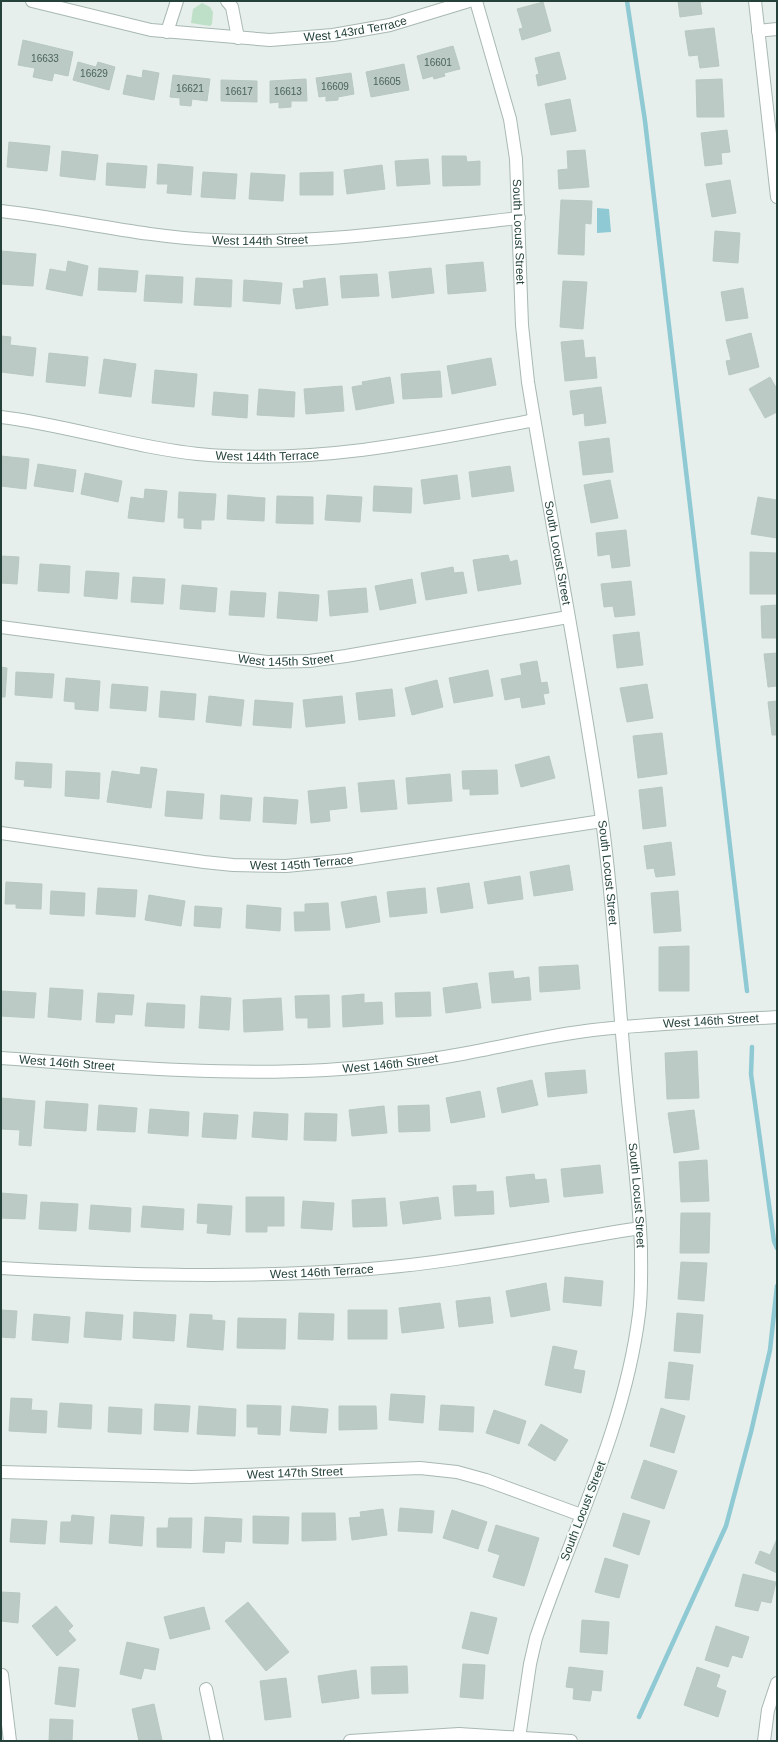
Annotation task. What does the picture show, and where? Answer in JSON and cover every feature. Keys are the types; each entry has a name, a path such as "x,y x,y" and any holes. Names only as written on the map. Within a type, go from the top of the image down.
{"street":[{"name":"West 143rd Terrace","path":"32,1 151,30 270,40 333,35 390,25 469,1"},
{"path":"167,32 177,1"},
{"path":"227,1 232,7 238,38"},
{"name":"South Locust Street","path":"476,1 510,119 516,159 522,325 528,382 602,821 612,905 640,1228 642,1283 640,1311 634,1349 622,1400 536,1638 530,1664 519,1738"},
{"path":"754,1 777,197"},
{"path":"758,31 777,29"},
{"name":"West 144th Street","path":"1,211 52,217 138,232 213,240 263,241 326,239 519,218"},
{"name":"West 144th Terrace","path":"1,417 74,430 152,447 197,454 244,457 291,457 369,450 534,420"},
{"name":"West 145th Street","path":"1,627 198,654 274,662 309,661 346,656 568,617"},
{"name":"West 145th Terrace","path":"1,833 204,862 233,865 286,866 348,860 602,821"},
{"name":"West 146th Street","path":"1,1058 173,1071 256,1072 326,1070 390,1064 461,1054 559,1035 622,1027 777,1017"},
{"name":"West 146th Terrace","path":"1,1268 165,1274 288,1273 369,1269 481,1255 640,1228"},
{"name":"West 147th Street","path":"1,1472 191,1477 420,1468 457,1472 486,1480 581,1515"},
{"path":"2,1675 10,1741"},
{"path":"764,1741 768,1710 777,1683"},
{"path":"206,1689 217,1741"},
{"path":"350,1741 418,1738 459,1734 570,1741"}],"green space":[{"path":"202,3 210,7 213,12 212,24 210,26 191,23 193,9"}],"water":[{"path":"597,208 609,209 611,232 597,233"}],"building":[{"path":"678,1 710,1 700,2 702,14 680,17"},
{"path":"543,2 551,31 522,40 519,29 523,28 517,9"},
{"path":"714,28 719,66 700,68 698,55 689,56 685,31"},
{"path":"23,40 73,52 68,76 54,73 52,81 33,77 35,68 18,65"},
{"path":"453,46 460,69 444,73 445,76 434,79 433,76 423,79 417,56"},
{"path":"559,52 566,79 538,86 536,75 539,74 535,58"},
{"path":"78,62 96,67 98,62 115,67 109,90 73,80"},
{"path":"404,64 409,90 371,97 366,72"},
{"path":"143,70 159,73 154,100 123,94 127,75 142,78"},
{"path":"351,73 354,94 338,97 338,100 326,101 326,96 319,97 316,78"},
{"path":"173,75 210,79 207,101 192,99 191,106 180,105 180,98 170,97"},
{"path":"306,79 307,101 291,101 291,107 279,108 279,102 270,103 270,81"},
{"path":"722,79 724,117 697,117 696,80"},
{"path":"221,80 257,81 257,102 221,101"},
{"path":"570,99 576,131 551,135 545,104"},
{"path":"727,130 730,152 721,153 722,164 705,166 701,133"},
{"path":"9,142 50,146 47,171 7,167"},
{"path":"585,150 589,187 559,189 558,170 568,169 567,151"},
{"path":"62,151 98,155 95,180 60,176"},
{"path":"442,156 466,156 467,162 480,161 480,185 443,186"},
{"path":"428,159 430,184 397,186 395,161"},
{"path":"107,163 147,166 145,188 106,185"},
{"path":"158,164 193,167 191,195 167,193 168,184 157,184"},
{"path":"382,165 385,189 347,194 344,170"},
{"path":"203,172 237,174 235,199 201,197"},
{"path":"333,172 333,195 300,195 300,173"},
{"path":"251,173 285,175 283,201 249,199"},
{"path":"730,180 736,213 712,217 706,184"},
{"path":"561,200 592,201 591,224 585,223 584,255 558,254"},
{"path":"715,231 740,233 738,263 713,261"},
{"path":"1,251 36,254 33,286 1,284"},
{"path":"68,261 88,266 82,296 46,289 50,269 66,272"},
{"path":"483,262 486,291 448,294 446,265"},
{"path":"99,268 138,271 136,292 98,290"},
{"path":"431,268 434,293 392,298 389,272"},
{"path":"377,274 379,296 342,298 340,276"},
{"path":"146,275 183,277 182,303 144,301"},
{"path":"196,278 232,280 231,307 194,305"},
{"path":"325,278 328,305 296,309 293,289 304,288 303,281"},
{"path":"244,280 282,283 280,304 243,301"},
{"path":"563,281 587,282 583,329 560,327"},
{"path":"743,288 748,318 726,321 721,292"},
{"path":"751,333 759,367 729,375 726,361 731,360 726,340"},
{"path":"1,336 11,337 10,345 36,348 33,376 1,372"},
{"path":"583,340 585,358 595,357 597,378 565,381 561,342"},
{"path":"49,353 88,357 85,386 46,382"},
{"path":"491,358 496,385 452,394 447,366"},
{"path":"104,359 136,364 131,397 99,393"},
{"path":"155,370 197,374 194,407 152,403"},
{"path":"440,371 442,397 403,399 401,374"},
{"path":"390,377 394,403 356,410 352,387 363,385 362,382"},
{"path":"770,377 777,389 777,412 765,418 749,389"},
{"path":"342,386 344,411 306,414 304,389"},
{"path":"601,387 606,423 585,426 584,413 573,415 570,391"},
{"path":"259,389 295,392 294,417 257,415"},
{"path":"214,392 248,395 247,418 212,415"},
{"path":"609,438 613,472 583,475 579,442"},
{"path":"1,456 29,459 26,489 1,486"},
{"path":"38,464 76,470 73,492 34,486"},
{"path":"510,466 514,491 472,497 469,472"},
{"path":"85,473 122,481 118,502 81,494"},
{"path":"457,475 460,499 424,504 421,480"},
{"path":"610,480 618,518 591,523 584,485"},
{"path":"374,486 412,488 411,513 373,511"},
{"path":"145,489 167,491 164,522 128,518 131,497 144,499"},
{"path":"179,492 216,494 214,520 201,520 201,529 184,528 184,518 178,518"},
{"path":"228,495 265,498 264,521 227,519"},
{"path":"327,495 362,497 360,522 325,520"},
{"path":"277,496 313,497 313,524 276,523"},
{"path":"758,497 777,500 777,538 751,534"},
{"path":"626,530 630,566 612,568 610,554 598,556 596,533"},
{"path":"750,552 777,553 777,594 750,594"},
{"path":"508,555 510,562 517,560 521,584 478,591 473,560"},
{"path":"1,556 19,557 17,584 1,583"},
{"path":"40,564 70,566 69,593 38,591"},
{"path":"453,567 454,573 463,572 467,593 426,600 421,573"},
{"path":"86,571 119,573 117,599 84,596"},
{"path":"133,577 165,579 163,604 131,602"},
{"path":"412,579 416,603 380,610 375,586"},
{"path":"631,581 635,615 615,617 613,606 604,607 601,584"},
{"path":"182,585 217,588 215,612 180,609"},
{"path":"366,588 368,612 330,616 328,591"},
{"path":"231,591 266,593 264,617 229,615"},
{"path":"279,592 319,595 317,621 277,618"},
{"path":"777,605 777,638 762,638 761,606"},
{"path":"639,632 643,665 617,668 613,635"},
{"path":"777,653 777,686 768,687 764,654"},
{"path":"537,661 541,683 547,682 549,693 543,694 545,704 522,708 520,697 505,700 501,679 522,675 520,664"},
{"path":"1,667 7,668 5,697 1,697"},
{"path":"488,670 493,696 454,703 449,678"},
{"path":"16,672 54,674 52,698 15,695"},
{"path":"66,678 100,681 98,711 75,709 75,702 64,701"},
{"path":"437,680 443,707 412,715 405,688"},
{"path":"112,684 148,687 146,711 110,708"},
{"path":"647,684 653,718 627,722 620,688"},
{"path":"392,689 395,716 359,720 356,693"},
{"path":"161,691 196,694 194,720 159,717"},
{"path":"209,696 244,700 241,726 206,722"},
{"path":"342,696 345,723 306,727 303,700"},
{"path":"255,700 293,703 291,728 253,725"},
{"path":"777,701 777,735 772,735 768,702"},
{"path":"662,733 667,774 638,778 633,736"},
{"path":"549,756 555,778 521,787 515,765"},
{"path":"16,762 52,764 51,788 24,786 25,780 15,779"},
{"path":"141,767 157,769 151,808 107,802 112,771 140,775"},
{"path":"497,770 498,794 470,795 470,789 463,789 462,771"},
{"path":"66,771 100,773 99,799 65,796"},
{"path":"450,774 452,801 408,804 406,778"},
{"path":"394,780 397,809 361,812 358,783"},
{"path":"345,787 347,808 329,810 330,821 311,823 308,791"},
{"path":"662,787 666,826 643,829 639,790"},
{"path":"167,791 204,794 202,819 165,816"},
{"path":"221,795 252,798 250,821 220,819"},
{"path":"264,797 298,800 296,824 263,822"},
{"path":"671,842 675,875 656,877 654,868 647,869 644,846"},
{"path":"569,865 573,890 534,896 530,872"},
{"path":"520,876 523,899 488,904 484,882"},
{"path":"6,882 42,884 41,909 16,908 16,904 5,904"},
{"path":"469,883 473,908 441,913 437,888"},
{"path":"98,888 137,890 135,917 96,914"},
{"path":"425,888 427,913 390,917 387,892"},
{"path":"51,891 85,893 84,916 50,914"},
{"path":"678,891 681,931 654,933 651,893"},
{"path":"149,895 185,901 181,926 145,920"},
{"path":"376,896 380,922 346,928 341,902"},
{"path":"328,903 330,930 295,931 294,912 305,912 305,904"},
{"path":"247,905 281,908 280,931 246,928"},
{"path":"195,906 222,908 220,928 194,926"},
{"path":"689,946 689,991 659,991 659,947"},
{"path":"578,965 580,989 540,992 539,967"},
{"path":"513,971 514,979 529,977 531,1000 492,1003 489,973"},
{"path":"477,983 481,1008 446,1013 443,988"},
{"path":"50,988 83,990 81,1020 48,1017"},
{"path":"1,991 36,993 34,1018 1,1016"},
{"path":"430,992 431,1016 396,1017 395,993"},
{"path":"98,993 134,995 132,1015 115,1014 114,1023 96,1022"},
{"path":"364,994 364,1003 382,1002 383,1024 343,1027 342,996"},
{"path":"329,995 330,1027 308,1028 308,1018 296,1018 295,996"},
{"path":"201,996 231,998 229,1030 199,1028"},
{"path":"281,998 283,1030 244,1032 243,1000"},
{"path":"147,1003 185,1005 184,1028 145,1026"},
{"path":"697,1051 699,1098 667,1099 665,1053"},
{"path":"585,1070 587,1093 548,1097 545,1073"},
{"path":"532,1080 538,1105 502,1113 497,1088"},
{"path":"480,1091 485,1117 451,1123 446,1098"},
{"path":"1,1098 35,1101 31,1146 19,1145 20,1130 1,1129"},
{"path":"46,1101 88,1104 86,1131 44,1128"},
{"path":"99,1105 137,1108 135,1132 97,1130"},
{"path":"429,1105 430,1131 399,1132 398,1106"},
{"path":"384,1106 387,1133 352,1136 349,1110"},
{"path":"150,1109 189,1112 188,1136 148,1133"},
{"path":"694,1110 699,1149 674,1153 668,1113"},
{"path":"254,1112 288,1114 287,1140 252,1137"},
{"path":"204,1113 238,1115 236,1139 202,1137"},
{"path":"305,1113 337,1114 336,1141 304,1140"},
{"path":"707,1160 709,1201 681,1202 679,1162"},
{"path":"600,1165 603,1193 564,1197 561,1169"},
{"path":"534,1174 535,1180 546,1179 549,1202 510,1207 506,1177"},
{"path":"476,1185 476,1192 493,1191 494,1214 455,1216 453,1186"},
{"path":"1,1193 27,1195 25,1219 1,1218"},
{"path":"246,1197 284,1197 284,1226 267,1226 267,1232 246,1232"},
{"path":"438,1197 441,1219 403,1224 400,1202"},
{"path":"385,1198 387,1226 353,1227 352,1200"},
{"path":"303,1201 334,1203 332,1230 301,1228"},
{"path":"41,1202 78,1204 76,1231 39,1229"},
{"path":"198,1204 232,1206 230,1235 207,1233 208,1224 197,1223"},
{"path":"91,1205 131,1208 130,1232 89,1229"},
{"path":"143,1206 184,1209 183,1230 141,1227"},
{"path":"681,1213 710,1213 709,1253 680,1253"},
{"path":"681,1262 707,1263 704,1301 678,1299"},
{"path":"565,1277 603,1281 601,1306 563,1302"},
{"path":"546,1283 550,1310 511,1317 506,1291"},
{"path":"490,1297 493,1323 459,1327 456,1301"},
{"path":"440,1303 444,1328 402,1333 399,1308"},
{"path":"1,1310 17,1311 15,1338 1,1337"},
{"path":"348,1310 387,1310 387,1339 348,1339"},
{"path":"86,1312 123,1315 121,1340 84,1337"},
{"path":"134,1312 176,1315 174,1341 133,1338"},
{"path":"299,1313 334,1314 333,1340 298,1339"},
{"path":"677,1313 703,1315 700,1353 674,1351"},
{"path":"34,1314 70,1317 68,1343 32,1340"},
{"path":"190,1314 212,1315 212,1320 225,1321 223,1350 187,1347"},
{"path":"238,1318 286,1319 285,1349 237,1348"},
{"path":"553,1346 577,1351 573,1369 585,1371 581,1393 545,1385"},
{"path":"669,1362 693,1365 689,1400 665,1398"},
{"path":"391,1394 425,1396 423,1423 389,1420"},
{"path":"11,1398 32,1399 31,1410 47,1411 46,1433 9,1431"},
{"path":"60,1403 92,1405 91,1429 58,1427"},
{"path":"155,1404 190,1406 188,1432 154,1430"},
{"path":"247,1405 281,1406 280,1435 258,1434 258,1427 247,1427"},
{"path":"441,1405 474,1407 473,1432 439,1430"},
{"path":"199,1406 236,1409 235,1436 197,1434"},
{"path":"292,1406 328,1409 326,1433 290,1431"},
{"path":"339,1406 376,1406 377,1429 339,1430"},
{"path":"109,1407 142,1409 141,1434 108,1432"},
{"path":"661,1408 685,1416 674,1453 650,1446"},
{"path":"494,1410 526,1421 519,1444 486,1433"},
{"path":"541,1424 568,1440 555,1461 528,1445"},
{"path":"644,1460 677,1471 664,1509 631,1498"},
{"path":"400,1508 434,1511 432,1533 398,1531"},
{"path":"383,1509 387,1535 352,1540 349,1518 361,1517 360,1512"},
{"path":"452,1510 487,1522 478,1549 443,1538"},
{"path":"302,1513 335,1513 336,1540 302,1541"},
{"path":"623,1513 650,1521 639,1555 613,1546"},
{"path":"72,1515 94,1517 92,1544 60,1542 61,1522 71,1522"},
{"path":"111,1515 144,1517 142,1546 109,1543"},
{"path":"253,1516 289,1517 288,1544 253,1543"},
{"path":"205,1517 242,1519 241,1542 225,1541 224,1553 203,1552"},
{"path":"169,1518 192,1518 191,1548 157,1547 157,1528 168,1528"},
{"path":"12,1519 47,1521 45,1544 10,1542"},
{"path":"496,1525 539,1538 524,1586 493,1577 500,1555 488,1551"},
{"path":"777,1539 777,1573 755,1563 760,1551 770,1555"},
{"path":"605,1558 628,1565 619,1598 595,1592"},
{"path":"743,1574 776,1582 771,1603 761,1601 758,1611 735,1606"},
{"path":"1,1592 20,1593 18,1623 1,1621"},
{"path":"248,1602 289,1652 266,1671 225,1621"},
{"path":"56,1606 73,1626 68,1631 76,1640 57,1656 32,1626"},
{"path":"204,1607 210,1629 170,1639 164,1617"},
{"path":"471,1612 497,1618 488,1654 462,1648"},
{"path":"582,1620 609,1622 607,1654 580,1652"},
{"path":"716,1626 749,1637 742,1658 732,1655 728,1667 705,1660"},
{"path":"127,1642 159,1649 155,1670 144,1668 141,1679 120,1674"},
{"path":"463,1664 485,1665 483,1699 460,1697"},
{"path":"407,1666 408,1693 372,1694 371,1667"},
{"path":"59,1667 79,1669 75,1707 55,1704"},
{"path":"569,1667 603,1671 601,1691 592,1690 590,1701 573,1699 574,1688 566,1687"},
{"path":"697,1667 720,1675 716,1687 726,1691 718,1717 684,1705"},
{"path":"356,1670 359,1698 322,1703 318,1676"},
{"path":"286,1678 291,1717 265,1720 260,1681"},
{"path":"154,1704 162,1740 139,1741 132,1709"},
{"path":"50,1719 73,1720 72,1741 49,1741"}],"waterway":[{"path":"627,1 645,121 747,991"},
{"path":"752,1047 751,1074 774,1241 777,1248"},
{"path":"639,1717 726,1526 751,1432 770,1350 777,1286"}]}
